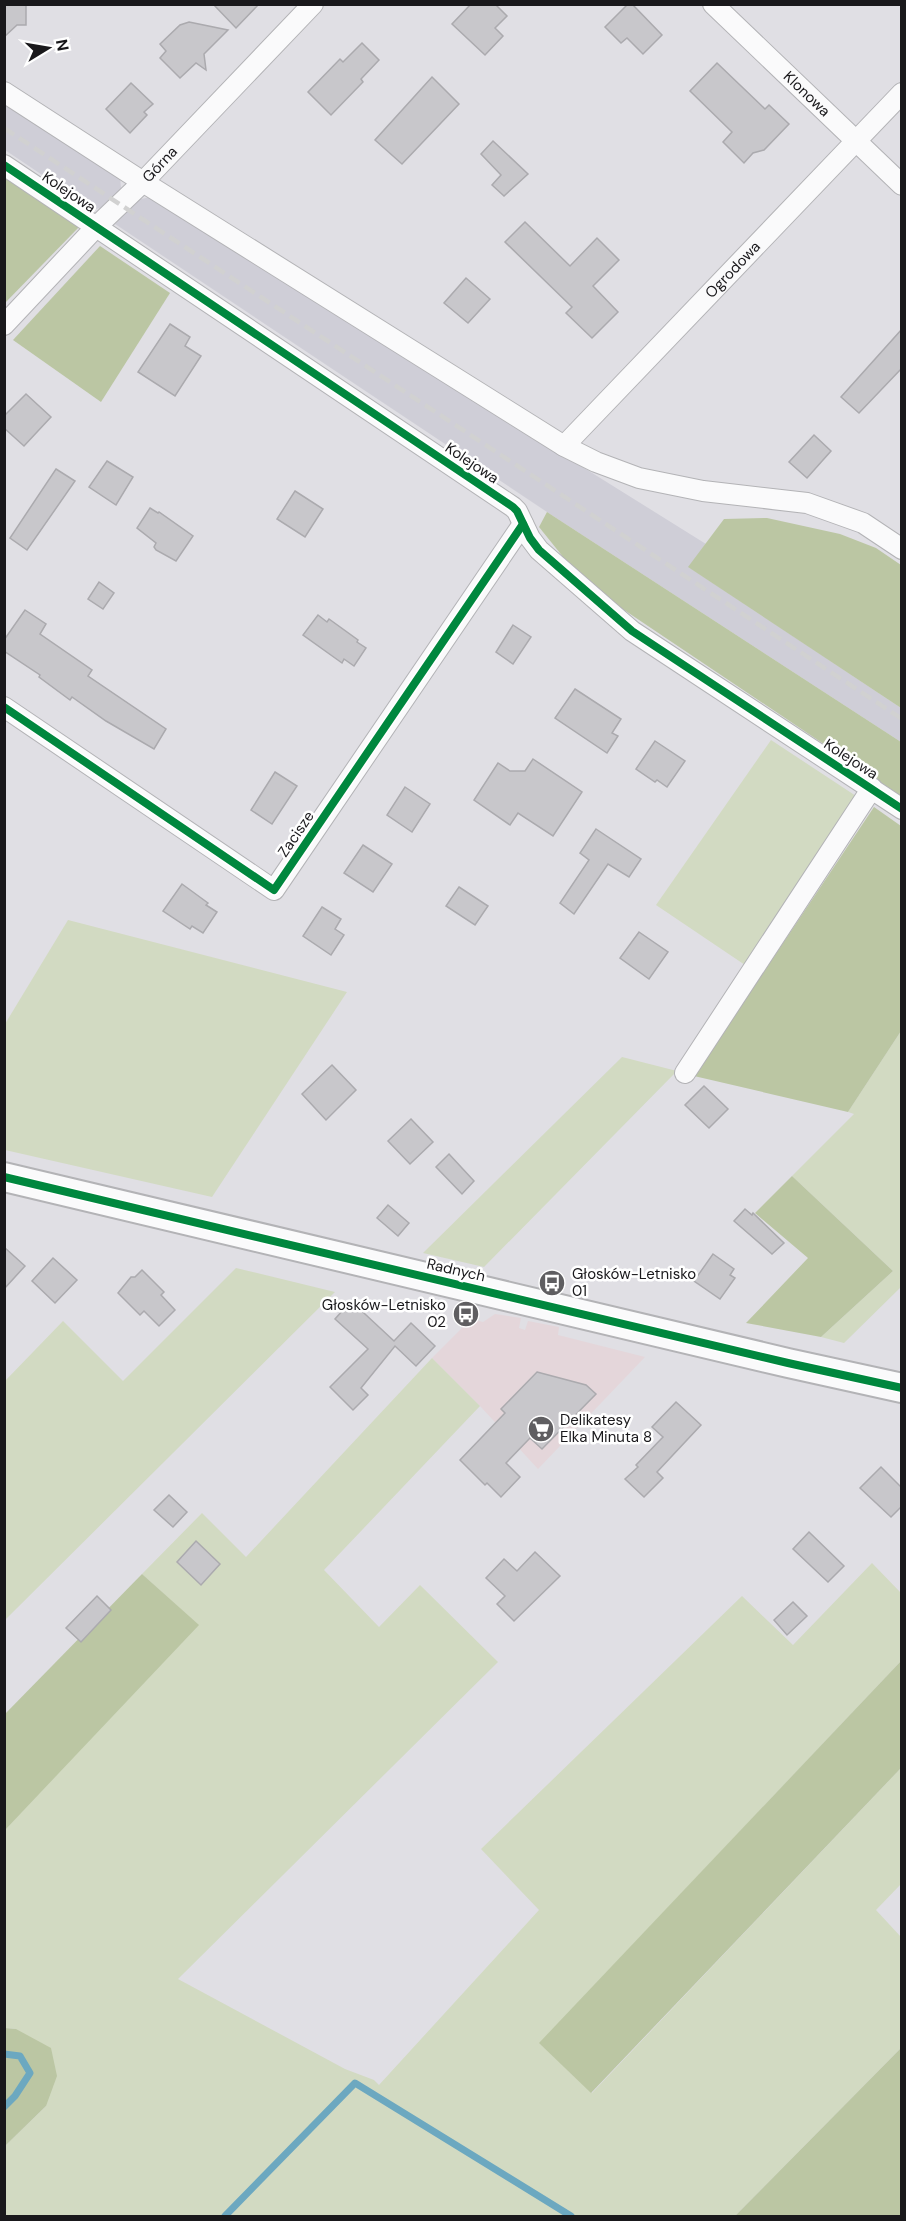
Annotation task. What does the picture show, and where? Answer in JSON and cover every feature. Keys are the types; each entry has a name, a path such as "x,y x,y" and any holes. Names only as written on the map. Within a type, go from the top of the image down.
{"street":[{"name":"Górna","path":"4,325 313,4"},
{"name":"Klonowa","path":"713,4 902,185"},
{"path":"4,92 143,182 564,446 596,462 639,478 703,491 807,503 863,523 902,549"},
{"name":"Ogrodowa","path":"564,446 902,93"},
{"name":"Kolejowa","path":"4,165 513,507 539,550 632,631 902,809"},
{"name":"Zacisze","path":"4,707 274,890 523,524"},
{"name":"Kolejowa","path":"685,1073 872,789"},
{"name":"Radnych","path":"4,1177 902,1388"}],"shaded area":[{"path":"4,100 120,176 121,188 104,208 93,209 5,150"},
{"path":"150,197 706,544 689,567 901,708 901,742 547,512 115,224 137,200"},
{"path":"495,1314 521,1318 519,1328 525,1330 528,1321 559,1327 558,1335 645,1357 538,1469 432,1358 471,1319 483,1322"}],"green space":[{"path":"5,177 80,226 5,303"},
{"path":"100,246 170,293 101,402 13,340"},
{"path":"547,512 901,742 901,796 584,583 539,527"},
{"path":"767,518 840,534 876,548 901,565 901,708 688,567 724,519"},
{"path":"771,740 856,796 745,965 656,905"},
{"path":"874,807 901,826 901,1031 848,1112 694,1076"},
{"path":"68,920 347,992 212,1197 5,1150 5,1024"},
{"path":"901,1031 901,1287 844,1343 821,1337 893,1271 792,1176 854,1114 848,1112"},
{"path":"622,1057 677,1071 484,1267 423,1253"},
{"path":"792,1176 893,1271 821,1337 746,1323 808,1258 755,1213"},
{"path":"236,1268 335,1292 5,1620 5,1381 63,1321 123,1381"},
{"path":"432,1358 480,1406 324,1570 379,1627 420,1585 498,1662 178,1979 345,2069 374,2080 379,2085 539,1910 481,1849 742,1596 793,1645 872,1563 901,1593 901,1661 540,2043 592,2093 901,1768 901,1884 876,1910 901,1937 901,2048 735,2216 5,2216 5,2146 46,2106 16,2029 5,2028 4,1830 198,1625 142,1574 202,1513 246,1557"},
{"path":"142,1574 199,1625 5,1830 5,1714"},
{"path":"901,1661 901,1768 591,2093 539,2043"},
{"path":"5,2028 16,2029 51,2048 57,2076 46,2106 5,2146"},
{"path":"901,2048 901,2216 735,2216"}],"building":[{"path":"4,4 26,4 26,25 17,25 4,37"},
{"path":"213,4 259,4 236,28"},
{"path":"471,4 495,4 507,16 495,28 503,36 485,55 452,24"},
{"path":"628,4 632,4 662,35 643,54 627,38 621,43 605,27"},
{"path":"189,22 228,30 204,54 206,70 196,63 180,78 160,58 166,51 160,44 180,25"},
{"path":"362,43 379,60 361,79 363,82 331,115 308,92 340,59 343,62"},
{"path":"717,63 765,109 769,105 789,124 764,150 753,153 744,163 723,142 732,132 690,91"},
{"path":"432,77 459,104 402,164 375,140"},
{"path":"131,83 153,104 144,112 147,115 130,133 106,109"},
{"path":"493,141 528,174 504,196 492,185 501,175 481,154"},
{"path":"525,222 570,266 597,238 619,260 593,286 618,312 592,338 566,313 572,307 505,242"},
{"path":"466,278 490,299 468,323 444,303"},
{"path":"170,324 190,337 185,346 201,356 175,396 138,372"},
{"path":"902,329 902,368 859,413 841,397"},
{"path":"26,394 51,417 24,446 4,428 4,416"},
{"path":"814,435 831,451 807,478 789,462"},
{"path":"107,461 133,477 116,505 89,487"},
{"path":"56,469 75,481 27,550 10,538"},
{"path":"295,491 323,509 305,537 277,519"},
{"path":"150,508 193,536 176,561 156,550 154,547 156,543 137,528"},
{"path":"99,582 114,593 103,609 88,599"},
{"path":"25,610 46,624 40,634 92,670 88,676 166,729 154,749 106,721 72,697 70,700 39,677 40,675 4,651 4,640"},
{"path":"318,615 327,622 329,619 366,648 354,666 344,659 342,663 303,635"},
{"path":"513,625 531,637 513,664 496,652"},
{"path":"575,689 621,719 612,733 618,736 607,753 555,718"},
{"path":"655,741 685,761 667,787 636,769"},
{"path":"533,759 582,792 553,836 518,813 510,825 474,800 498,763 510,771 525,771"},
{"path":"275,772 297,786 272,824 251,810"},
{"path":"405,787 430,804 412,832 387,815"},
{"path":"596,829 641,859 629,877 608,864 574,914 560,903 589,860 580,853"},
{"path":"363,845 392,864 373,892 344,873"},
{"path":"182,884 217,912 203,933 192,926 190,929 163,911"},
{"path":"459,887 488,906 475,925 446,906"},
{"path":"322,907 341,919 335,929 344,935 331,955 303,936"},
{"path":"639,932 668,952 649,979 620,958"},
{"path":"332,1065 356,1090 326,1120 302,1094"},
{"path":"704,1086 728,1109 709,1128 685,1105"},
{"path":"411,1119 433,1142 410,1164 388,1141"},
{"path":"449,1154 474,1181 462,1194 436,1167"},
{"path":"388,1205 409,1223 398,1236 377,1218"},
{"path":"745,1209 752,1215 753,1213 784,1243 772,1254 734,1221"},
{"path":"4,1247 25,1266 4,1289"},
{"path":"713,1254 734,1269 730,1275 735,1278 720,1299 694,1281"},
{"path":"53,1258 77,1280 55,1303 32,1281"},
{"path":"142,1270 164,1292 161,1295 175,1310 159,1326 144,1311 140,1315 118,1293 131,1277 135,1277"},
{"path":"351,1301 394,1341 411,1323 435,1346 416,1366 395,1346 361,1388 368,1395 353,1410 330,1387 368,1349 335,1319"},
{"path":"537,1372 586,1385 596,1394 542,1449 530,1438 506,1463 520,1477 501,1497 487,1483 485,1485 460,1460 505,1413 501,1409"},
{"path":"676,1402 701,1425 657,1472 663,1478 644,1497 625,1479 663,1437 652,1427"},
{"path":"881,1467 902,1488 902,1506 891,1517 860,1488"},
{"path":"169,1495 187,1512 173,1527 154,1510"},
{"path":"809,1532 844,1566 828,1582 793,1549"},
{"path":"196,1541 220,1564 201,1585 177,1562"},
{"path":"535,1552 560,1576 514,1621 497,1604 505,1596 486,1578 504,1559 517,1571"},
{"path":"97,1596 111,1610 81,1642 66,1628"},
{"path":"793,1602 807,1616 787,1635 774,1620"}],"waterway":[{"path":"4,2054 20,2056 30,2073 15,2096 4,2107"},
{"path":"225,2216 355,2083 571,2216"}],"railway":[{"path":"4,128 902,719"}],"cycle path":[{"path":"4,165 513,507 539,550 632,631 902,809"},
{"path":"4,707 274,890 523,524"},
{"path":"4,1177 902,1388"}],"place":[{"name":"Głosków-Letnisko 01","path":"552,1283"},
{"name":"Głosków-Letnisko 02","path":"466,1314"},
{"name":"Delikatesy Elka Minuta 8","path":"541,1429"}]}
